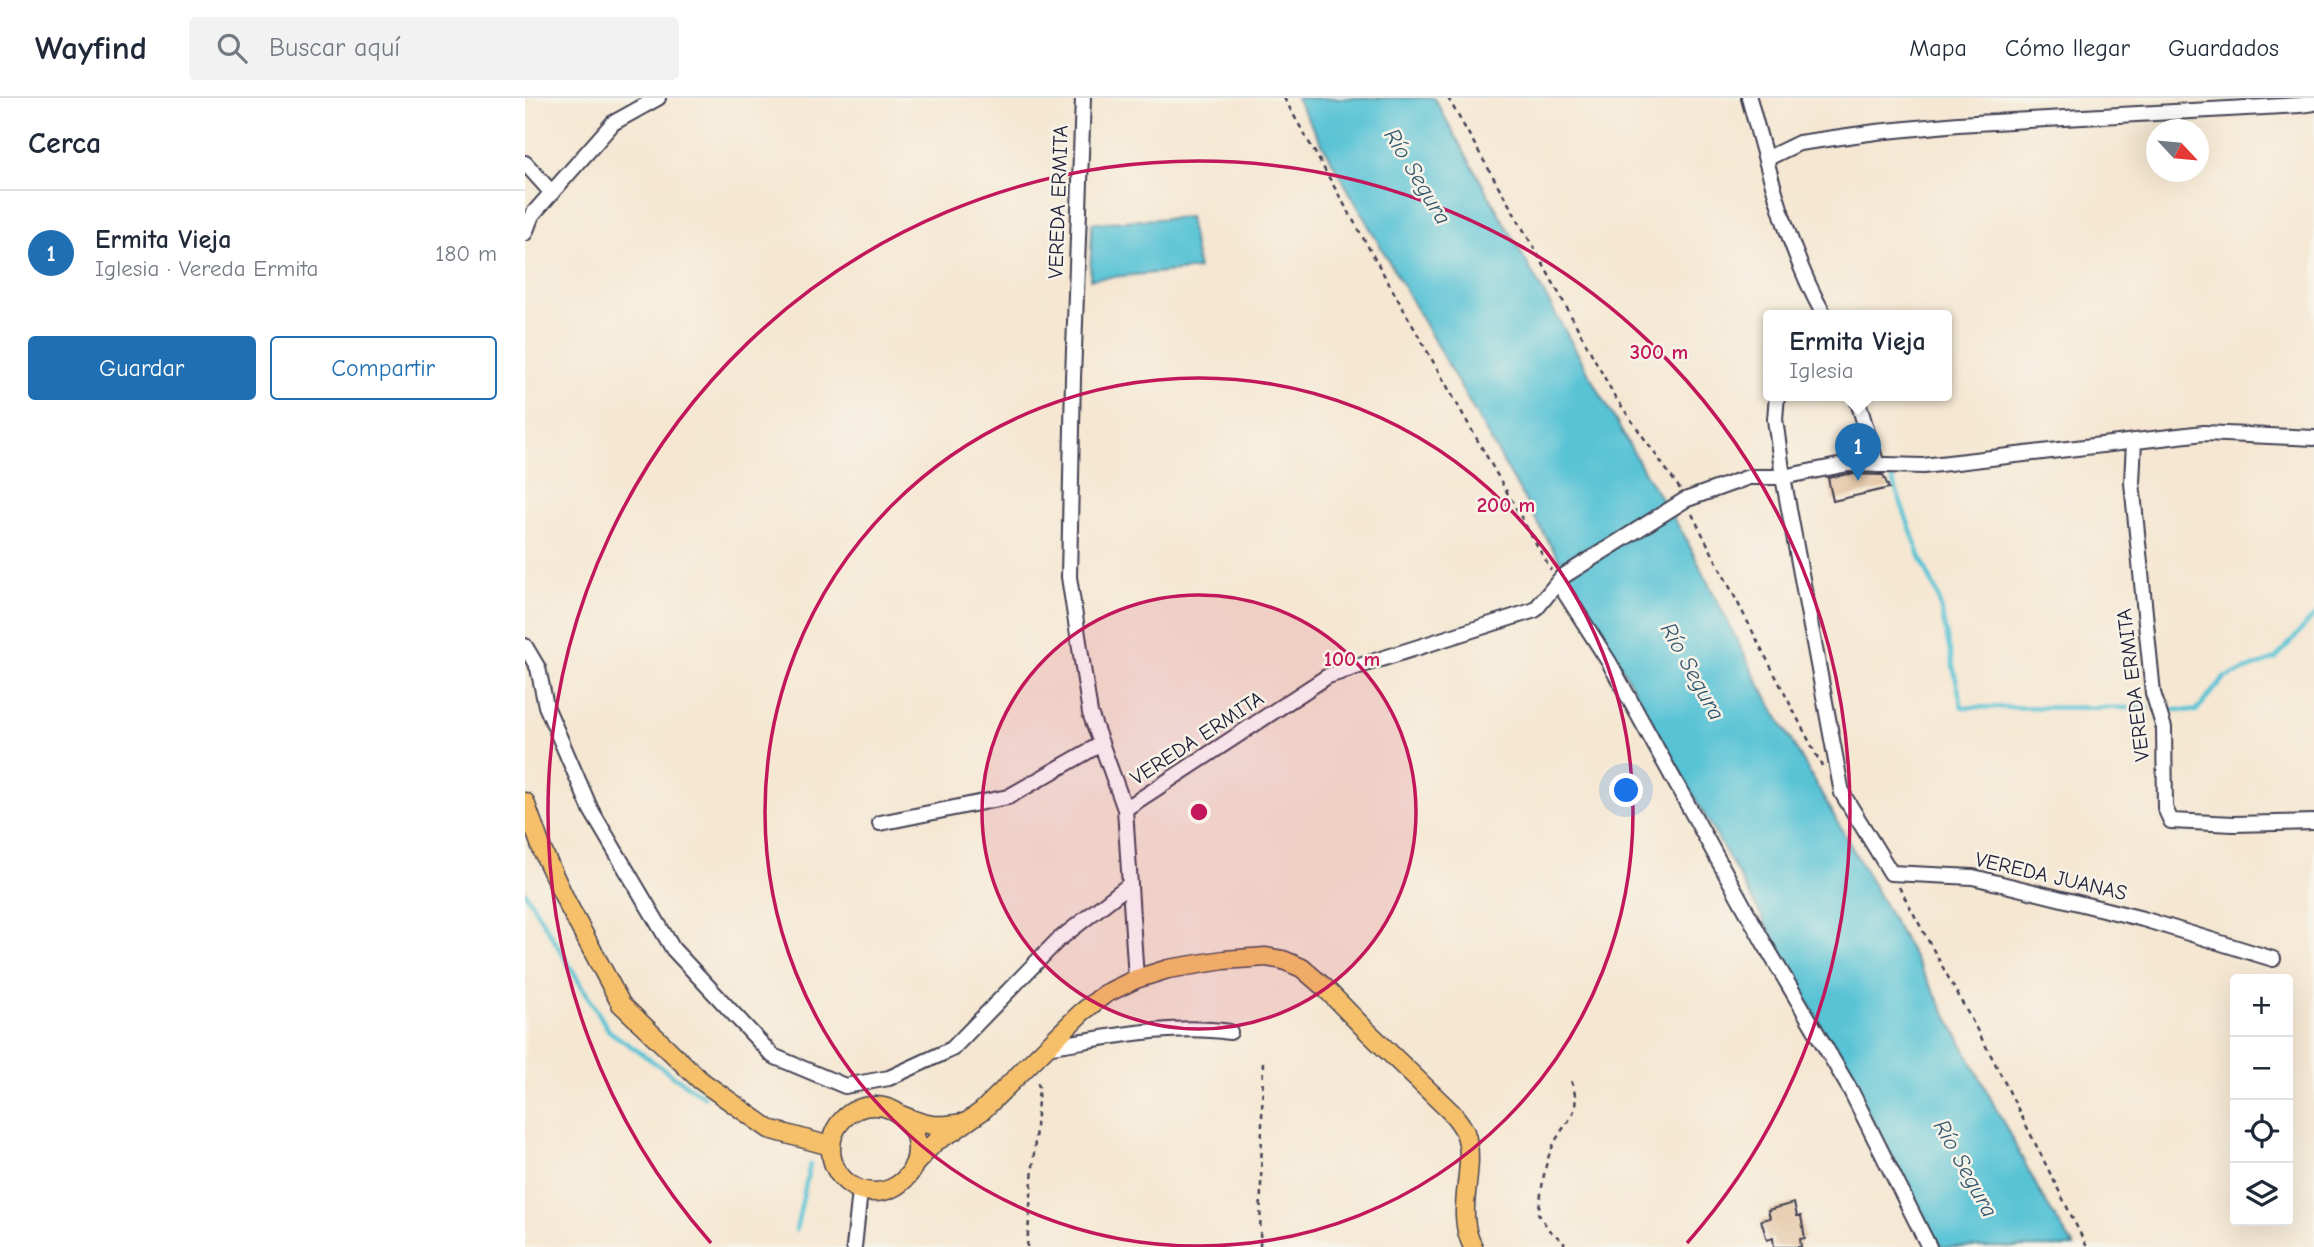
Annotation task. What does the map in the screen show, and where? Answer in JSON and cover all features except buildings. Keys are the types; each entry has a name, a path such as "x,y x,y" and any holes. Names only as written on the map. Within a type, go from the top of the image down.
{"main road":[{"path":"525,802 543,852 567,904 621,1004 700,1080 769,1129 830,1146"},
{"path":"965,1122 943,1127 925,1125 887,1108 865,1107 846,1116 833,1134 830,1146 833,1165 843,1180 860,1191 879,1192 899,1184 935,1142 982,1111 1081,1013 1105,994 1136,979 1168,969 1224,960 1266,957 1283,960 1302,968 1324,987 1452,1113 1464,1129 1469,1152 1464,1209 1469,1240 1473,1247"},
{"path":"887,1108 901,1116 916,1141 917,1152 913,1167"}],"street":[{"path":"525,233 532,215 613,123 658,98"},
{"name":"VEREDA ERMITA","path":"1083,98 1069,577 1090,713 1125,809 1328,677 1535,610 1560,580 1685,500 1749,477 1783,477 1848,464 1923,466 2204,433 2314,438"},
{"path":"1749,98 1786,223 1821,310"},
{"path":"1766,159 1799,143 1876,132 1958,124 2314,103"},
{"path":"525,163 552,193"},
{"path":"1776,401 1775,419 1783,477"},
{"path":"1859,401 1877,465"},
{"name":"VEREDA ERMITA","path":"2134,441 2132,482 2153,693 2164,728 2165,808 2171,821 2234,824 2314,821"},
{"name":"VEREDA JUANAS","path":"1783,477 1842,793 1891,873 1973,877 2143,919 2273,959"},
{"path":"1560,580 1764,943 1851,1091 1929,1247"},
{"path":"525,646 538,668 546,705 591,810 673,948 773,1056 845,1086 889,1078 952,1049 1057,941 1130,884"},
{"path":"880,823 1008,797 1101,744"},
{"path":"1125,809 1136,979"},
{"path":"1046,1047 1175,1029 1206,1028 1230,1032"},
{"path":"854,1247 860,1191"}],"path":[{"path":"1284,98 1560,580"},
{"path":"1448,98 1615,397 1681,489 1685,500"},
{"path":"1260,1247 1263,1059"},
{"path":"1027,1247 1039,1087 1036,1074 1028,1064"},
{"path":"1564,1247 1564,1242 1549,1230 1538,1213 1551,1148 1576,1108 1577,1095 1570,1078"}],"water":[{"name":"Río Segura","path":"1296,98 1434,98 1645,473 1684,535 1757,680 1949,1019 2043,1198 2074,1247 1941,1247 1762,917"},
{"path":"1189,217 1198,269 1090,279 1092,223"}],"waterway":[{"path":"1889,470 1920,556 1938,596 1962,707 2148,708"},
{"path":"2165,709 2196,711 2224,678 2275,659 2314,616"},
{"path":"525,892 609,1031 704,1097"},
{"path":"796,1230 810,1164"}],"place":[{"name":"Ermita Vieja","path":"1858,481"}]}
